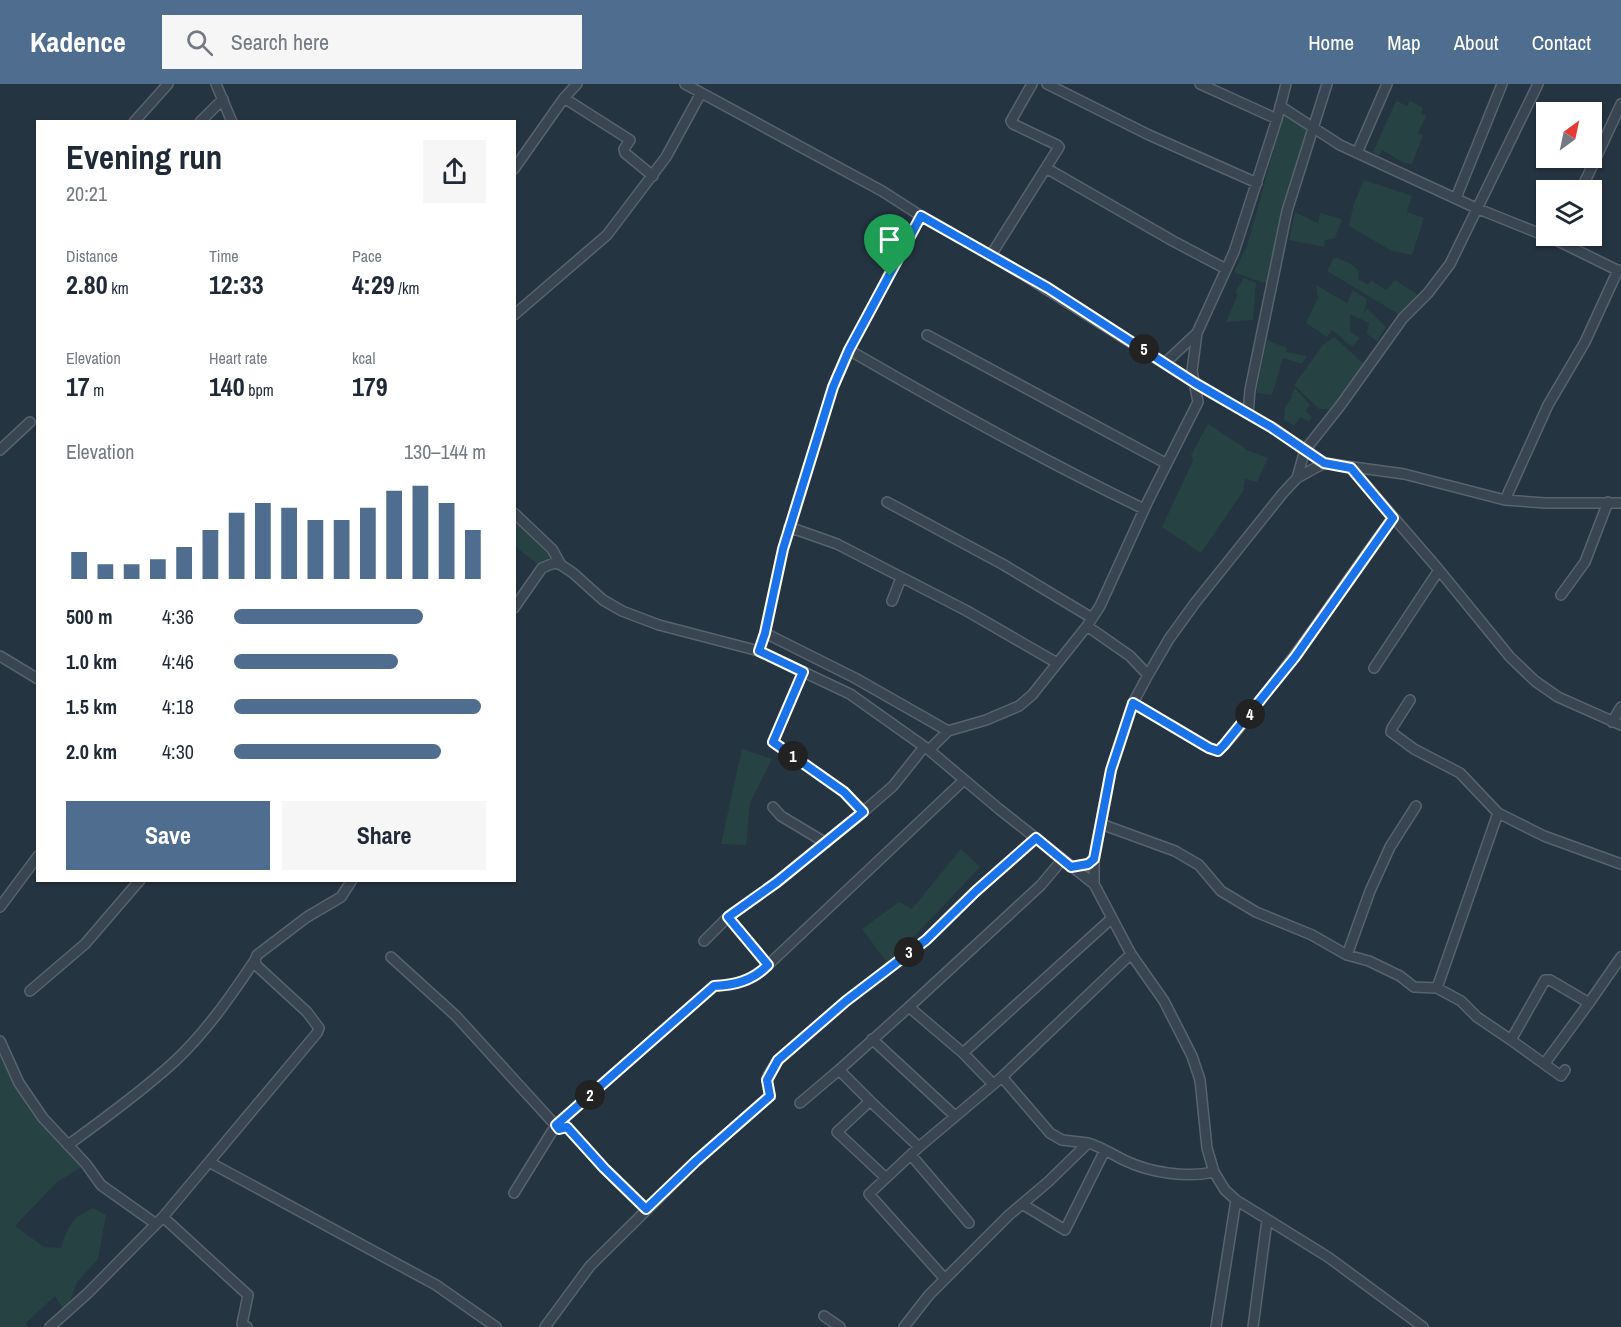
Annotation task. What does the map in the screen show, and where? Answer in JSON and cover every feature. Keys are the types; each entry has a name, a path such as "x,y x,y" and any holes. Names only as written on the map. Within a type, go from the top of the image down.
{"street":[{"path":"136,120 168,84"},
{"path":"216,84 231,120"},
{"path":"516,166 564,98 577,84"},
{"path":"685,84 882,191 921,216 1048,288 1324,463 1404,474 1505,500 1545,503 1621,503"},
{"path":"991,255 1058,151 1057,145 1011,121 1032,84"},
{"path":"1047,84 1149,135 1257,183"},
{"path":"1200,84 1277,119"},
{"path":"704,941 728,917 777,882 863,812 893,786 926,749 948,731 986,720 1019,706 1032,695 1090,622 1109,588 1144,509 1198,402 1192,371 1197,333 1234,252 1286,84"},
{"path":"1248,414 1250,390 1287,211 1327,84"},
{"path":"1357,153 1387,84"},
{"path":"1456,198 1502,84"},
{"path":"1297,478 1305,450 1340,406 1403,318 1428,293 1450,264 1538,84"},
{"path":"516,313 607,235 666,158 701,93"},
{"path":"564,98 630,140 624,149 625,153 652,176"},
{"path":"202,120 223,99"},
{"path":"1586,180 1621,104"},
{"path":"1280,106 1340,145 1476,208 1536,230"},
{"path":"1046,168 1173,242 1226,269"},
{"path":"759,651 789,527 833,387 849,350 921,216"},
{"path":"1505,500 1548,405 1585,342 1619,271 1574,246"},
{"path":"1165,363 1197,333"},
{"path":"927,335 1167,464"},
{"path":"849,350 962,416 1072,475 1144,509"},
{"path":"1198,402 1214,394"},
{"path":"0,450 30,422"},
{"path":"1324,463 1297,478 1195,603 1169,639 1148,675 1133,703 1111,770 1094,859 1094,885 1131,954 1164,1001 1197,1067 1202,1092 1207,1148 1214,1172 1225,1190 1236,1200 1328,1257 1423,1327"},
{"path":"1351,468 1510,657 1535,681 1558,697 1616,724 1621,707"},
{"path":"887,501 1004,565 1090,622 1130,656 1148,675"},
{"path":"1561,595 1586,562 1608,502"},
{"path":"516,515 552,549 561,565"},
{"path":"1133,703 1209,748 1218,751 1295,657 1393,518"},
{"path":"789,527 837,544 967,611 1057,663"},
{"path":"516,605 534,578 547,565 552,549"},
{"path":"547,565 554,563 561,565 603,600 634,617 759,651 850,694 926,749 1094,885"},
{"path":"1374,668 1439,570"},
{"path":"892,601 902,578"},
{"path":"765,633 855,678 948,731"},
{"path":"0,656 36,678"},
{"path":"803,672 773,742 844,792 863,812"},
{"path":"1410,700 1392,728 1392,732 1414,749 1460,773 1498,813 1544,836 1621,864"},
{"path":"514,1193 556,1125 714,986 736,985 759,974 964,780"},
{"path":"1347,955 1370,891 1390,847 1416,806"},
{"path":"773,807 781,816 826,843"},
{"path":"1437,988 1498,813"},
{"path":"1101,824 1175,851 1199,865 1221,891 1256,912 1312,935 1347,955 1369,961 1400,976 1414,987 1437,988 1461,1000 1477,1017 1561,1076 1566,1070"},
{"path":"544,1327 590,1266 696,1161 770,1096 767,1080 778,1060 846,1001 926,940 976,891 1036,838"},
{"path":"0,907 36,859"},
{"path":"1071,867 1088,864 1094,859"},
{"path":"800,1103 909,1007 1041,885 1062,860"},
{"path":"30,991 85,944 138,882"},
{"path":"68,1145 122,1106 175,1061 212,1022 258,955 307,917 341,897 348,882"},
{"path":"728,917 768,965"},
{"path":"963,1053 1111,920"},
{"path":"945,1279 869,1194 919,1147 1002,1077 1131,954"},
{"path":"391,957 456,1016 559,1129 567,1127 604,1168 646,1209"},
{"path":"1545,1063 1621,957"},
{"path":"50,1327 160,1221 317,1033 319,1028 307,1012 257,966 255,960"},
{"path":"1511,1040 1546,979 1589,1003"},
{"path":"909,1007 963,1053 993,1084"},
{"path":"872,1039 955,1116"},
{"path":"0,1041 20,1083 44,1118 86,1164 101,1185 160,1221 248,1295 242,1326"},
{"path":"839,1070 919,1147"},
{"path":"1002,1077 1050,1133 1062,1140 1088,1143 1127,1162 1154,1170 1205,1174 1214,1172"},
{"path":"870,1101 837,1132 886,1178"},
{"path":"904,1327 945,1279 1088,1143"},
{"path":"1022,1204 1065,1230 1105,1150"},
{"path":"910,1155 969,1223"},
{"path":"210,1161 436,1285 496,1327"},
{"path":"1216,1327 1236,1200"},
{"path":"1253,1327 1267,1220"},
{"path":"824,1316 840,1327"}],"green space":[{"path":"1396,101 1407,106 1410,101 1423,108 1421,113 1426,116 1418,133 1423,135 1412,164 1404,163 1382,150 1379,156 1373,152"},
{"path":"1284,113 1309,128 1267,284 1234,272 1247,246"},
{"path":"1364,180 1412,196 1407,212 1424,218 1412,255 1392,251 1349,226 1354,203"},
{"path":"1295,212 1318,223 1320,213 1342,219 1335,238 1325,240 1324,247 1289,240"},
{"path":"1334,257 1350,263 1359,271 1358,279 1367,284 1372,281 1386,290 1395,280 1418,295 1400,315 1327,271"},
{"path":"1244,278 1256,283 1253,320 1226,322 1238,294 1235,292"},
{"path":"1316,285 1347,303 1353,290 1367,299 1364,313 1367,309 1386,327 1377,341 1367,334 1369,323 1350,314 1350,332 1360,338 1352,347 1332,330 1327,337 1306,323 1318,298"},
{"path":"1334,337 1364,364 1331,409 1319,409 1294,385 1323,345"},
{"path":"1267,340 1287,348 1286,352 1307,356 1302,364 1283,358 1272,395 1256,393"},
{"path":"1295,388 1310,405 1306,411 1312,417 1309,422 1301,417 1294,426 1284,420 1285,407"},
{"path":"1208,424 1249,451 1268,458 1257,482 1245,479 1243,491 1201,553 1162,527 1193,461 1191,455"},
{"path":"516,515 551,554 547,565 542,568 516,547"},
{"path":"742,749 772,759 750,803 746,845 721,844"},
{"path":"961,849 980,867 888,964 862,929 899,902 912,909"},
{"path":"0,1041 19,1083 86,1164 56,1183 15,1226 44,1247 61,1248 69,1228 80,1215 93,1208 106,1215 98,1259 77,1282 66,1313 55,1296 26,1323 28,1327 0,1327"}],"route":[{"path":"921,216 1048,288 1195,383 1271,427 1324,463 1351,468 1393,518 1295,657 1218,751 1209,748 1133,703 1111,770 1094,859 1088,864 1071,867 1036,838 976,891 926,940 846,1001 778,1060 767,1080 770,1096 696,1161 646,1209 617,1182 567,1127 559,1129 556,1125 714,986 736,985 759,974 768,965 728,917 777,882 863,812 844,792 773,742 803,672 759,651 783,549 833,387 849,350 890,276 921,216"}]}
